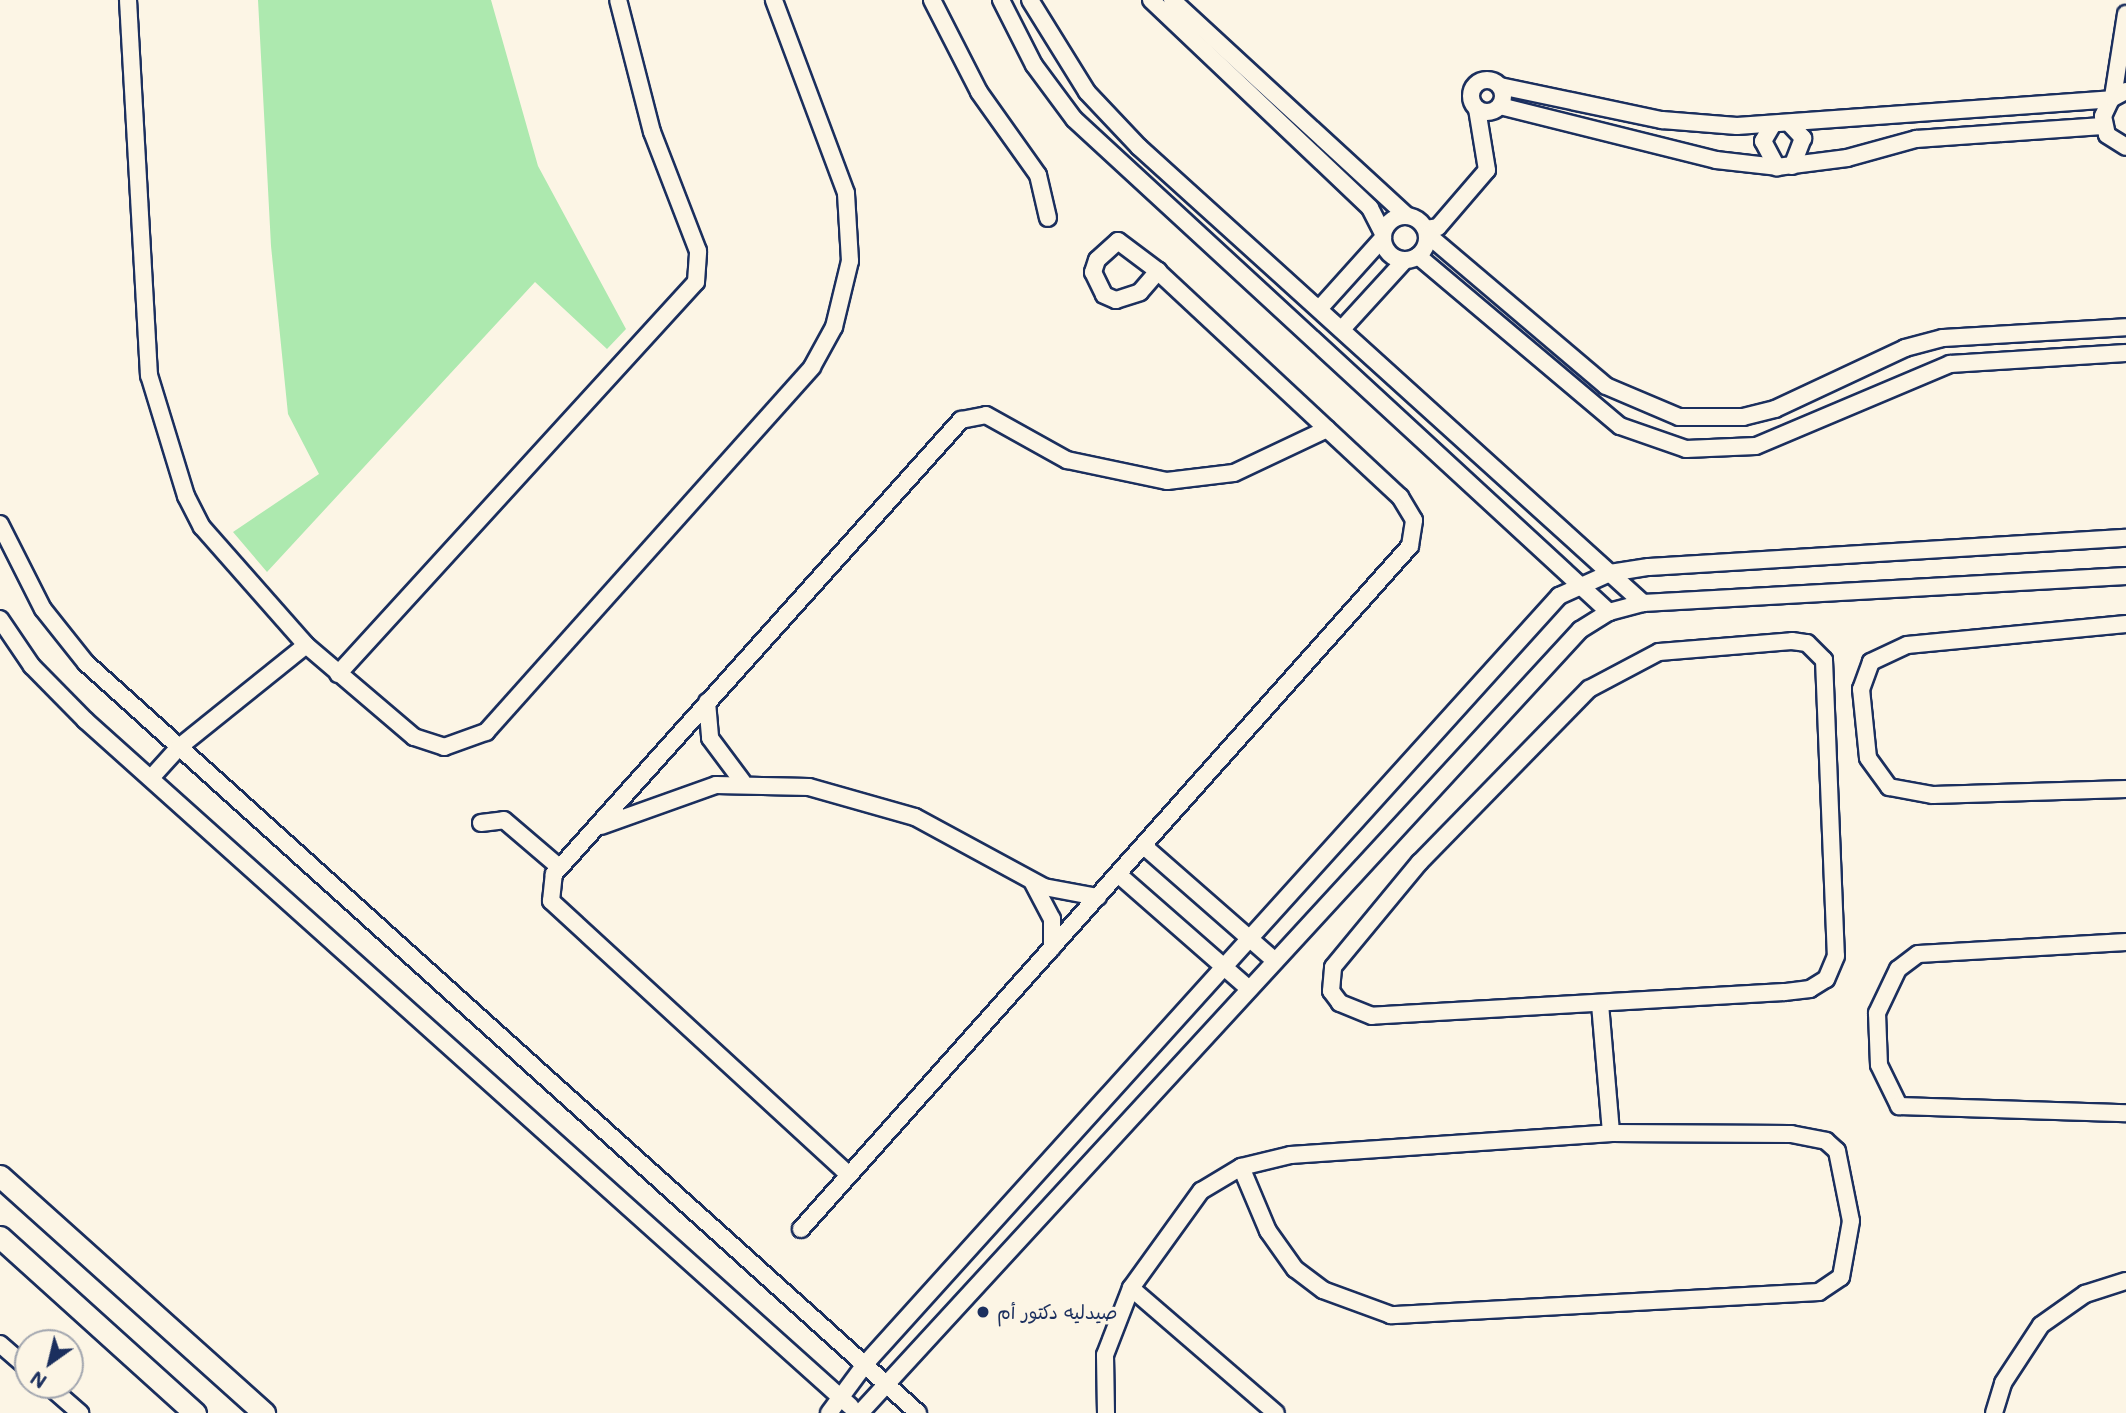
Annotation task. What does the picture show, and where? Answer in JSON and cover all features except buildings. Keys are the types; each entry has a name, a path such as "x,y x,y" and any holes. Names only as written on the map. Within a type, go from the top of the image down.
{"street":[{"path":"128,0 146,343 164,439 202,527 306,645 338,674 428,744 474,740 812,366 847,283 850,216 839,169 774,0"},
{"path":"338,674 696,282 698,251 652,132 618,0"},
{"path":"932,0 979,92 1038,175 1048,218"},
{"path":"1001,0 1034,65 1074,119 1121,166 1609,612"},
{"path":"1030,0 1087,92 1139,147 1643,603"},
{"path":"1172,0 1244,78"},
{"path":"1157,2 1244,78 1368,195 1406,215 1606,386 1649,408 1712,420 1774,409 1810,389 1905,348 2013,332 2126,327"},
{"path":"2103,126 2117,96 2126,14"},
{"path":"1342,329 1411,258 1427,232 1438,227 1485,176 1488,158 1474,87 1483,80 1500,86 1662,120 1781,123 2117,96"},
{"path":"1500,86 1500,106"},
{"path":"1554,118 1560,99"},
{"path":"1477,109 1489,112 1500,106 1656,142 1716,160 1785,167 1916,139 2103,126 2126,147"},
{"path":"1994,106 1995,133"},
{"path":"1912,111 1916,139"},
{"path":"1656,142 1662,120"},
{"path":"1781,123 1804,138 1785,167"},
{"path":"1781,123 1763,141 1785,167"},
{"path":"1121,166 1139,147"},
{"path":"1368,195 1387,251 1411,258 1454,287 1591,405 1652,440 1721,451 1767,442 1914,374 1971,360 2126,353"},
{"path":"1319,309 1383,236 1389,222 1406,215"},
{"path":"1454,287 1468,269"},
{"path":"802,1229 1410,546 1409,508 1158,271"},
{"path":"1513,338 1527,319"},
{"path":"2101,329 2107,354"},
{"path":"2013,332 2017,358"},
{"path":"1905,348 1914,374"},
{"path":"1591,405 1606,386"},
{"path":"1810,389 1824,415"},
{"path":"849,1175 551,901 549,881 961,420 986,415 1067,460 1167,481 1245,470 1327,429"},
{"path":"0,524 25,580 63,637 178,748 866,1363 918,1413"},
{"path":"829,1413 866,1363 1541,610 1578,585 1610,573 2126,538"},
{"path":"0,619 57,694 858,1413 884,1381 1580,630 1609,612 1643,603 2126,576"},
{"path":"2126,624 1907,645 1871,662 1861,689 1868,758 1889,787 1933,794 2126,789"},
{"path":"1792,641 1817,648 1824,660 1834,970 1810,989 1600,1004 1372,1016 1340,1003 1329,976 1420,862 1589,689 1659,652 1792,641"},
{"path":"151,778 178,748 306,645"},
{"path":"707,702 710,738 742,781"},
{"path":"592,831 665,798 742,781 809,787 890,807 1032,882 1098,897"},
{"path":"481,823 504,820 559,867"},
{"path":"1144,847 1275,961"},
{"path":"1119,875 1249,989"},
{"path":"1032,882 1050,912 1052,948"},
{"path":"2126,942 1918,954 1898,970 1877,1013 1879,1065 1899,1106 2126,1113"},
{"path":"1600,1004 1611,1133"},
{"path":"1106,1413 1105,1355 1131,1288 1200,1191 1241,1167 1304,1153 1611,1133 1791,1134 1826,1141 1837,1151 1851,1221 1841,1277 1819,1292 1391,1315 1323,1290 1295,1269 1272,1239 1241,1167"},
{"path":"0,1176 264,1413"},
{"path":"0,1237 195,1413"},
{"path":"1994,1413 2003,1383 2041,1325 2085,1294 2126,1281"},
{"path":"1131,1288 1276,1413"},
{"path":"0,1344 14,1356"}],"green space":[{"path":"258,0 491,0 538,166 626,329 607,349 535,282 267,572 233,532 319,474 288,414 271,246"}],"place":[{"name":"صيدليه دكتور أم","path":"983,1312"}]}
